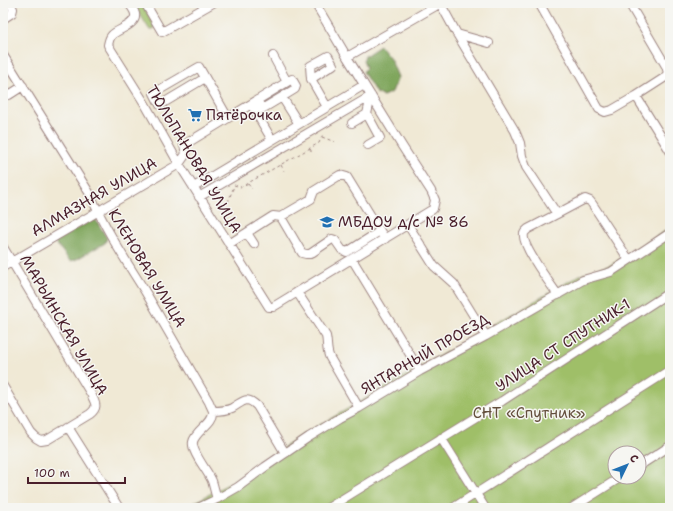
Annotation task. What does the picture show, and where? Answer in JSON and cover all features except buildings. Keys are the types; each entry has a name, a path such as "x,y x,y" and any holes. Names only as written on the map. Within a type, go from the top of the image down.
{"street":[{"path":"3,19 12,13 13,9 10,3"},
{"name":"ТЮЛЬПАНОВАЯ УЛИЦА","path":"128,3 134,12 134,21 114,33 108,44 145,104 179,164 269,307 272,307 433,209 435,200 431,191 371,96"},
{"path":"145,3 162,32 214,3"},
{"path":"316,3 371,96 367,114 380,138 368,145"},
{"path":"348,58 440,3 515,131 520,143 522,156 526,167 557,214"},
{"path":"539,3 599,109 605,112 612,110 636,96 664,78 668,73 666,66 629,3"},
{"path":"457,34 489,43"},
{"name":"КЛЕНОВАЯ УЛИЦА","path":"3,54 90,194 97,212 168,331 213,411"},
{"path":"273,56 287,82"},
{"path":"205,78 160,105 154,93 199,67 228,118"},
{"path":"179,164 186,154 184,145 254,102 292,79 296,86 295,89 262,109 254,102"},
{"path":"311,79 327,107"},
{"path":"194,187 364,85"},
{"path":"9,95 23,86"},
{"path":"200,196 371,96"},
{"path":"636,96 670,151"},
{"path":"282,97 299,124"},
{"path":"254,102 272,140"},
{"path":"352,123 367,114"},
{"name":"АЛМАЗНАЯ УЛИЦА","path":"3,267 179,164"},
{"path":"282,218 282,216 311,199 314,191 340,175 347,177 385,239"},
{"path":"558,295 533,259 523,235 528,229 585,199 590,201 593,205 629,260"},
{"path":"229,244 273,216 282,218"},
{"path":"282,218 302,253 306,254 310,254 332,240 335,240 342,250 347,252 380,231"},
{"path":"408,225 434,266 454,284 486,336"},
{"path":"247,233 254,244"},
{"name":"ЯНТАРНЫЙ ПРОЕЗД","path":"198,508 238,487 285,453 340,418 583,280 611,272 670,233"},
{"name":"МАРЬИНСКАЯ УЛИЦА","path":"3,247 91,394 96,405 95,410 47,440 40,442 31,433 3,386"},
{"path":"352,259 420,372"},
{"path":"297,292 326,336 328,343 327,351 330,358 359,408"},
{"name":"УЛИЦА СТ СПУТНИК-1","path":"328,508 502,401 670,292"},
{"path":"453,508 670,370"},
{"path":"217,499 211,480 197,456 193,445 195,436 212,418 213,411 220,411 230,408 243,401 248,400 253,402 257,406 285,453"},
{"path":"68,427 119,508"},
{"path":"441,438 485,508"},
{"path":"647,461 670,446"},
{"path":"572,508 608,485"}],"path":[{"path":"228,202 234,186 242,187 319,144 328,121"},
{"path":"322,137 335,142"},
{"path":"310,149 313,154"},
{"path":"281,165 284,171"},
{"path":"248,183 252,189"}],"green space":[{"path":"133,3 142,3 155,28 153,30 149,29"},
{"path":"380,46 390,58 398,77 392,92 383,96 376,93 363,72 366,68 363,61 365,56"},
{"path":"94,219 107,238 105,243 75,260 70,261 55,242 56,240"},
{"name":"СНТ «Спутник»","path":"670,228 670,508 184,508 243,476 297,438 580,275 611,265"}],"place":[{"name":"Пятёрочка","path":"195,115"},
{"name":"МБДОУ д/с № 86","path":"327,222"}]}
